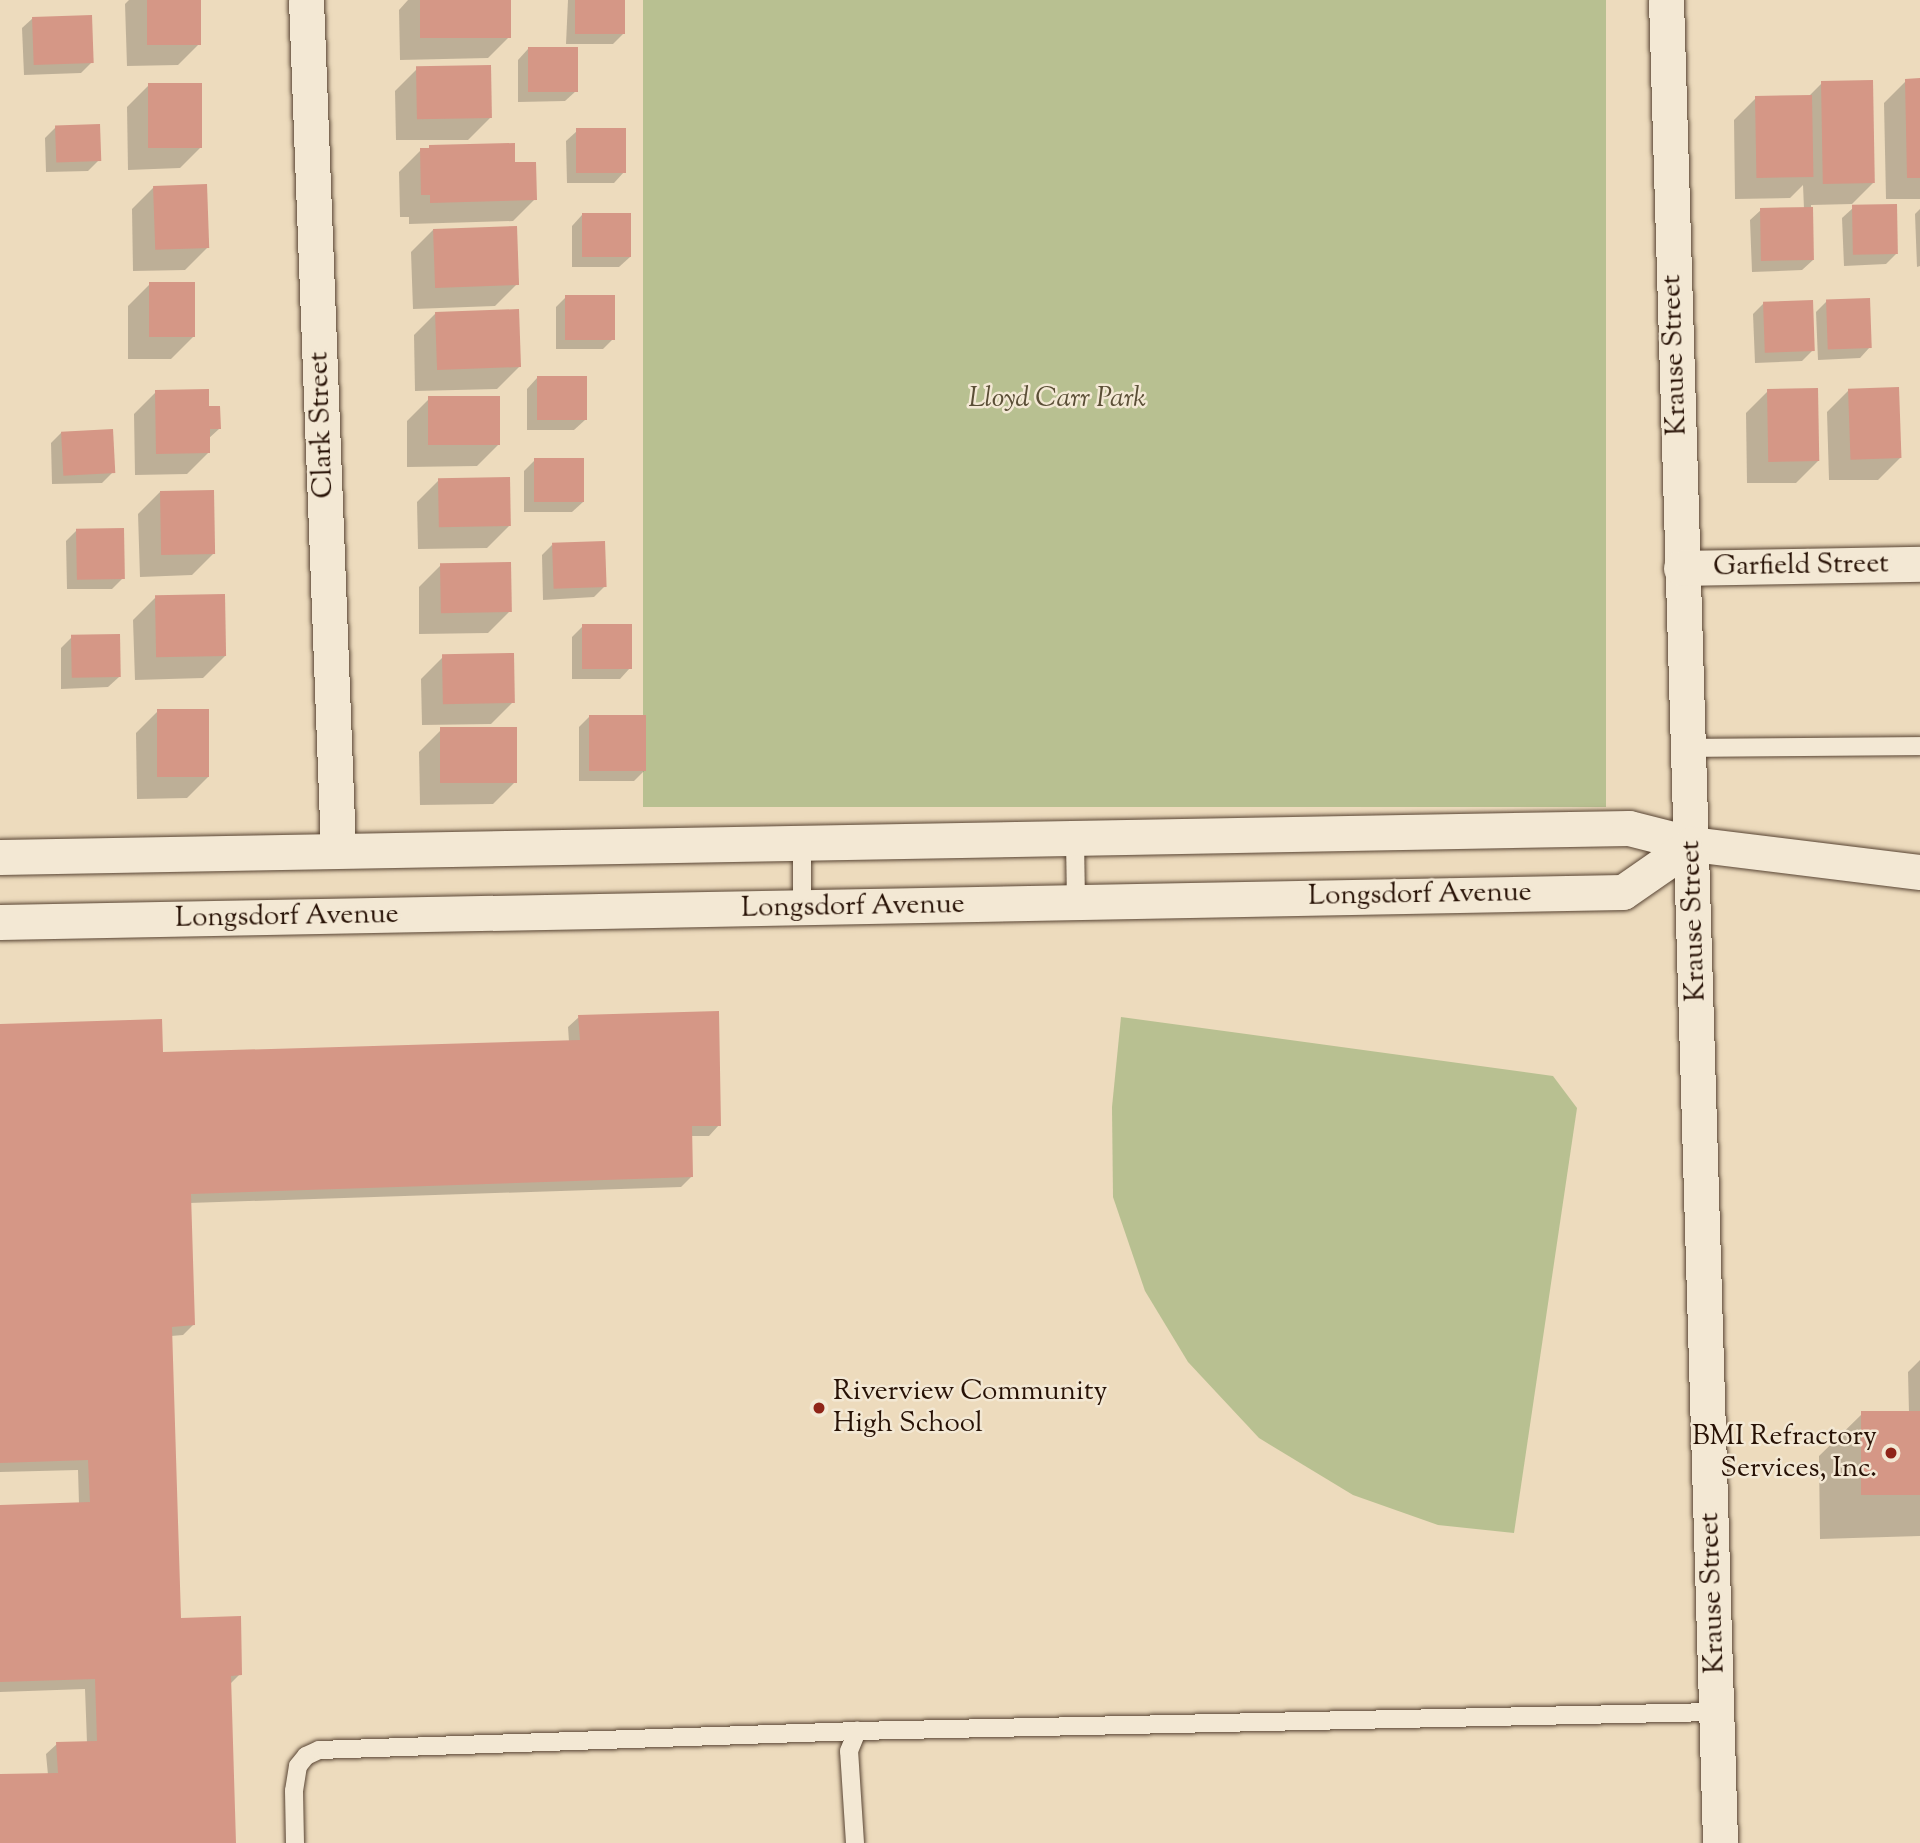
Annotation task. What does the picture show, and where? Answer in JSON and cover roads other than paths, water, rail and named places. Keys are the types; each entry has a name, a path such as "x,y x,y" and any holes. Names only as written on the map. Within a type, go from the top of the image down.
{"street":[{"name":"Clark Street","path":"306,0 338,850"},
{"name":"Krause Street","path":"1666,0 1720,1843"},
{"name":"Garfield Street","path":"1681,568 1920,564"},
{"path":"0,857 1629,828 1692,844 1920,872"},
{"name":"Longsdorf Avenue","path":"0,922 1623,892 1692,844"}],"lane":[{"path":"1688,748 1920,746"},
{"path":"1074,839 1076,901"},
{"path":"802,843 802,908"},
{"path":"295,1843 294,1791 298,1766 306,1756 319,1750 857,1731 1716,1712"},
{"path":"855,1843 849,1751 857,1731"}],"place":[{"name":"Riverview Community High School","path":"819,1408"},
{"name":"BMI Refractory Services, Inc.","path":"1891,1453"}],"park label":[{"name":"Lloyd Carr Park","path":"1057,399"}]}
